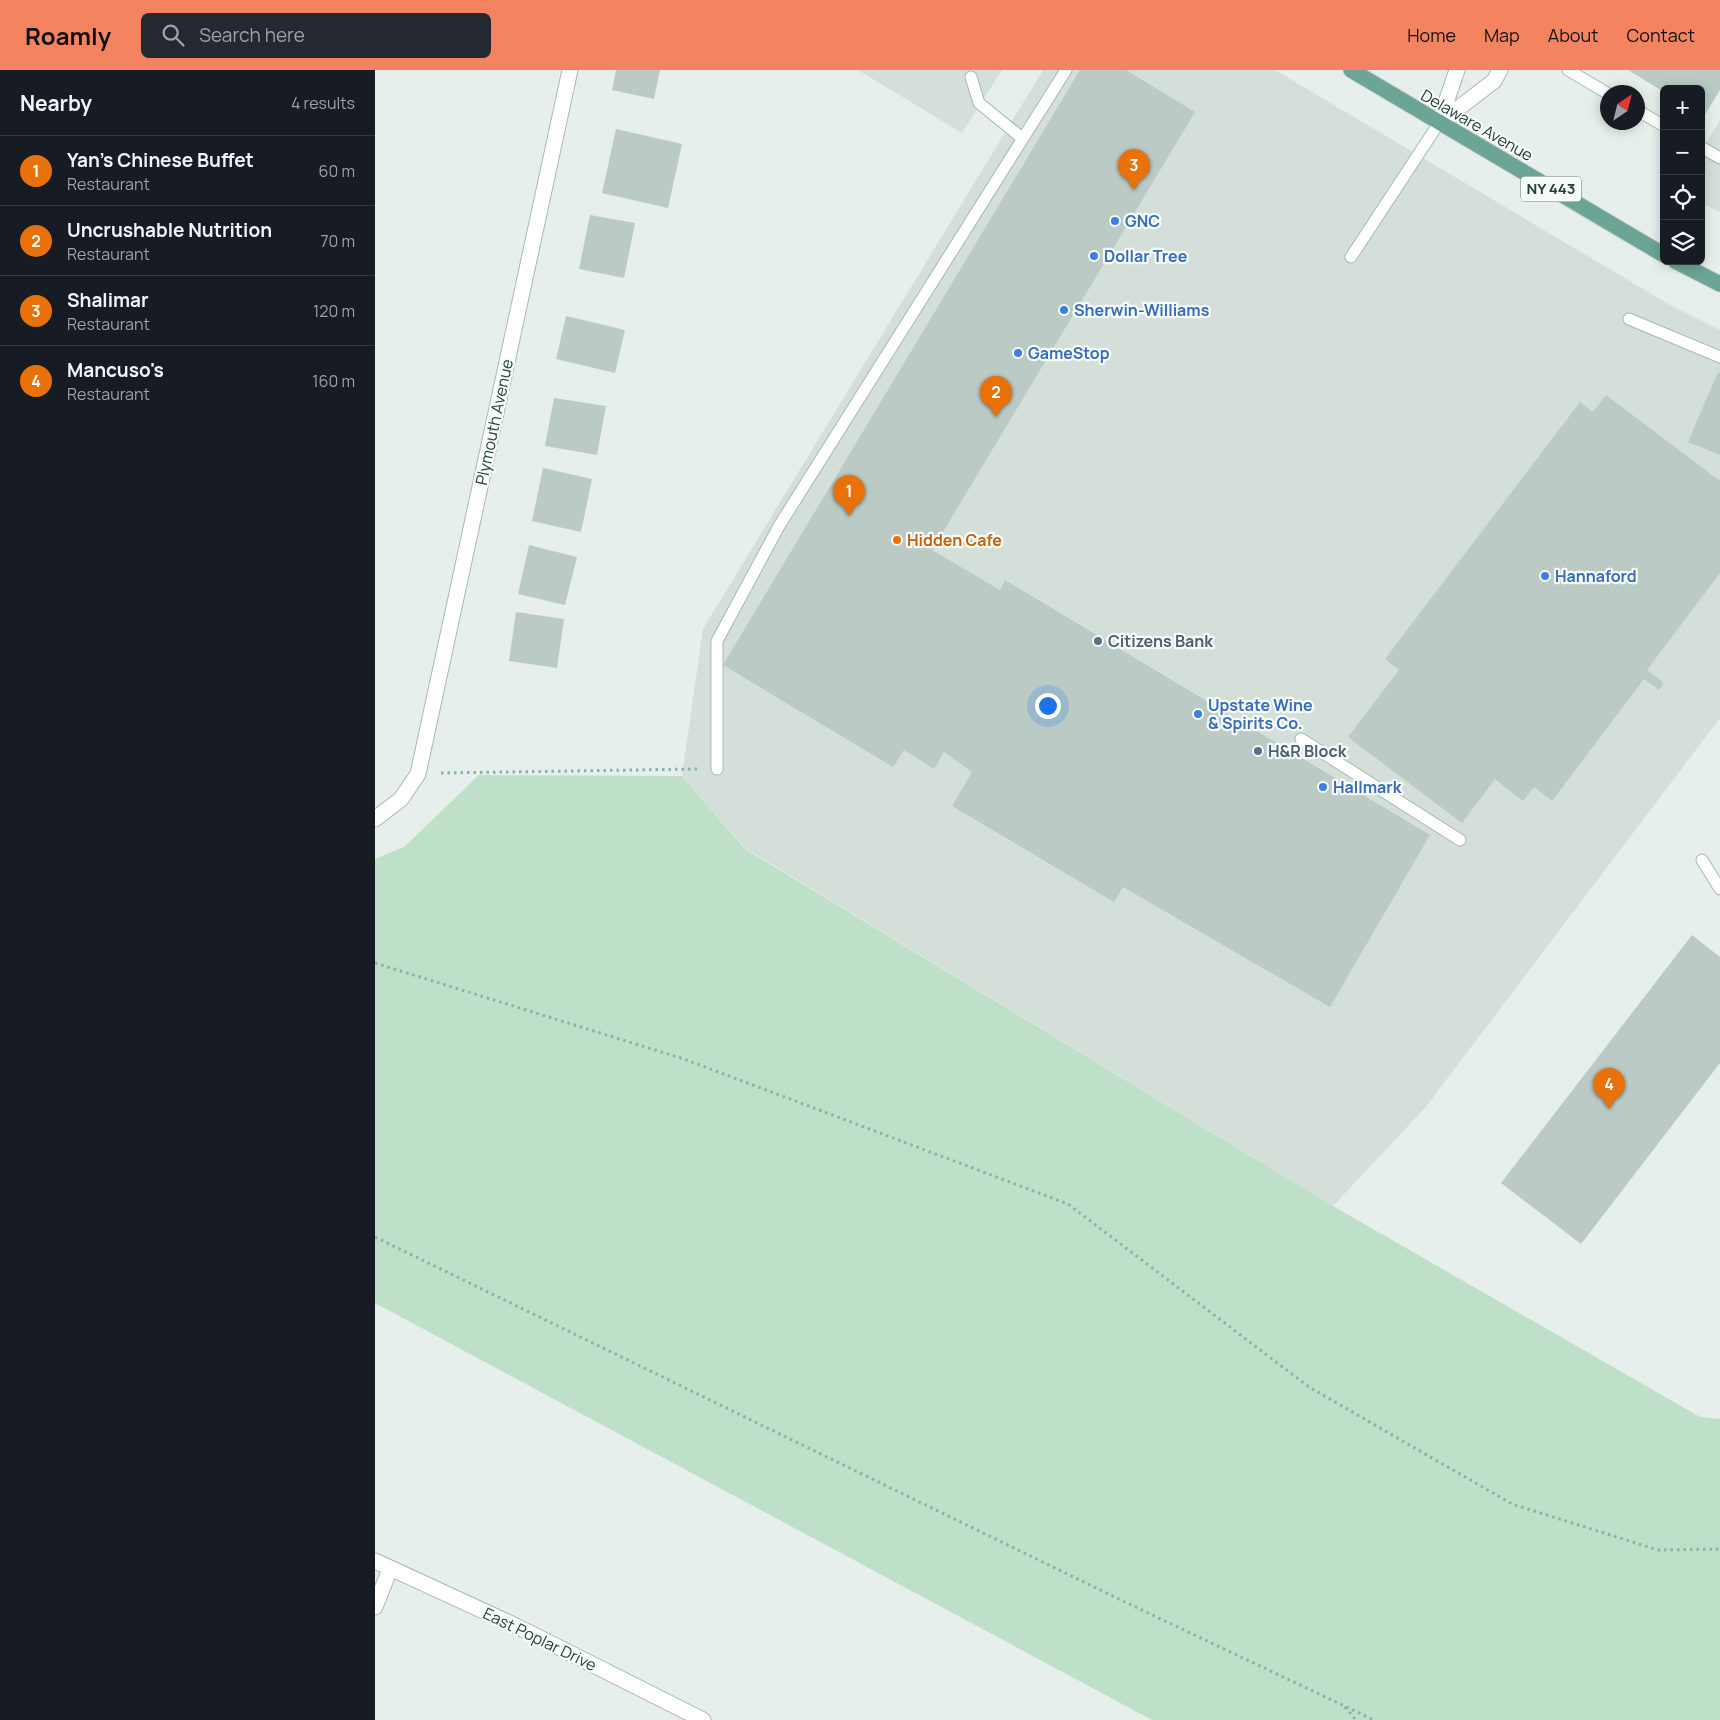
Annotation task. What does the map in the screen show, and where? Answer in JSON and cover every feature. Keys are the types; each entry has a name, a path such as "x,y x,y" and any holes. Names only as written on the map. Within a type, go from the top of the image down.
{"main road":[{"name":"Delaware Avenue","path":"1351,70 1660,253"},
{"path":"1683,265 1720,284"}],"street":[{"name":"Plymouth Avenue","path":"418,774 570,70"},
{"path":"1439,123 1457,70"},
{"path":"1439,123 1494,81 1500,70"},
{"path":"375,819 401,799 418,774"},
{"name":"East Poplar Drive","path":"375,1561 513,1625 703,1720"},
{"path":"375,1607 390,1569"}],"lane":[{"path":"717,769 717,641 779,526 1066,70"},
{"path":"1568,70 1600,89"},
{"path":"971,78 979,103 1022,138"},
{"path":"1645,115 1660,124"},
{"path":"1351,257 1439,123"},
{"path":"1705,149 1720,158"},
{"path":"1629,319 1720,357"},
{"path":"1301,739 1460,840"},
{"path":"1702,860 1720,888"}],"path":[{"path":"940,536 955,545 985,538"},
{"path":"418,774 717,769"},
{"path":"375,963 684,1059 1068,1204 1309,1388 1512,1504 1658,1550 1720,1549"},
{"path":"375,1237 1375,1720"},
{"path":"1345,1706 1356,1720"}],"shaded area":[{"path":"858,70 1002,70 962,133"},
{"path":"1043,70 1275,70 1670,305 1720,330 1720,718 1425,1108 1333,1206 745,848 682,776 703,629"},
{"path":"1720,120 1720,212 1705,205 1705,145"}],"green space":[{"path":"479,775 682,776 745,849 1333,1206 1700,1417 1720,1419 1720,1720 1152,1720 375,1303 375,859 404,847"}],"building":[{"path":"616,70 660,70 654,99 612,90"},
{"path":"1080,70 1126,70 1195,112 932,550 1000,590 1005,580 1430,835 1330,1007 1123,887 1114,902 952,806 972,772 944,752 934,769 904,750 893,767 723,665"},
{"path":"1628,70 1720,70 1720,90 1705,114 1705,85 1660,85 1660,90"},
{"path":"616,129 682,144 668,208 602,193"},
{"path":"590,215 635,223 624,278 579,269"},
{"path":"566,316 625,330 615,373 556,359"},
{"path":"1718,372 1720,373 1720,455 1688,442"},
{"path":"1606,395 1720,481 1720,573 1647,670 1664,683 1659,690 1644,679 1552,801 1534,787 1523,801 1495,779 1462,823 1348,737 1399,670 1385,659 1580,402 1593,412"},
{"path":"554,398 606,406 597,455 545,446"},
{"path":"543,468 592,479 581,532 532,521"},
{"path":"529,545 577,557 565,605 518,594"},
{"path":"516,612 564,619 557,668 509,661"},
{"path":"1692,935 1720,957 1720,1063 1581,1244 1501,1183"}],"place":[{"name":"Shalimar","path":"1134,190"},
{"name":"GNC","path":"1115,221"},
{"name":"Dollar Tree","path":"1094,256"},
{"name":"Sherwin-Williams","path":"1064,310"},
{"name":"GameStop","path":"1018,353"},
{"name":"Uncrushable Nutrition","path":"996,417"},
{"name":"Yan's Chinese Buffet","path":"849,516"},
{"name":"Hidden Cafe","path":"897,540"},
{"name":"Hannaford","path":"1545,576"},
{"name":"Citizens Bank","path":"1098,641"},
{"name":"Upstate Wine & Spirits Co.","path":"1198,714"},
{"name":"H&R Block","path":"1258,751"},
{"name":"Hallmark","path":"1323,787"},
{"name":"Mancuso's","path":"1609,1109"}]}
